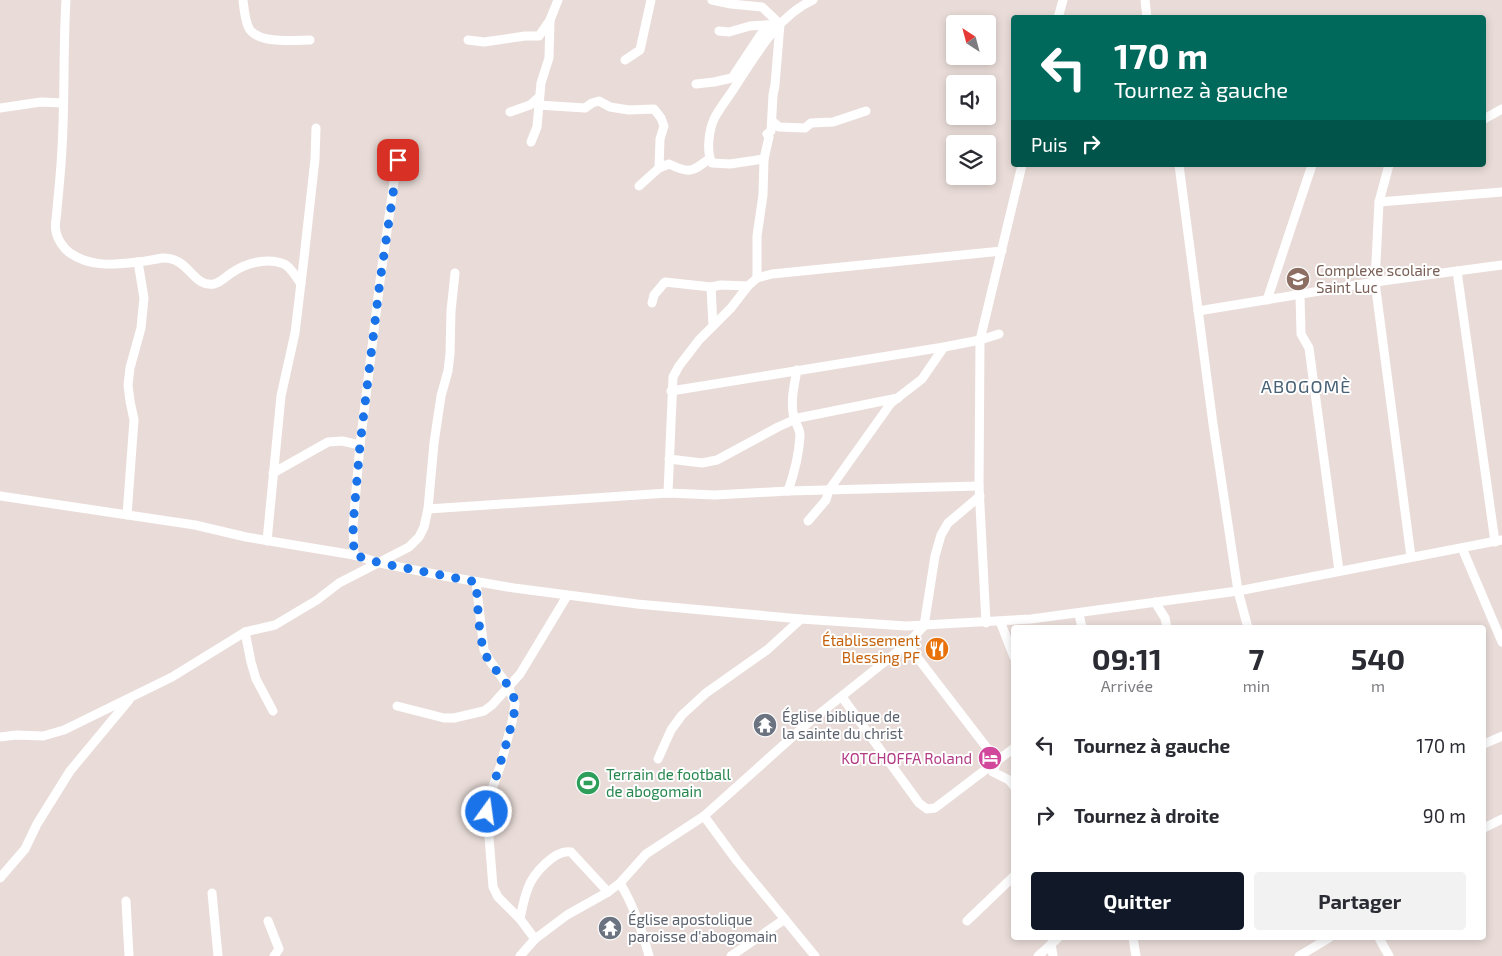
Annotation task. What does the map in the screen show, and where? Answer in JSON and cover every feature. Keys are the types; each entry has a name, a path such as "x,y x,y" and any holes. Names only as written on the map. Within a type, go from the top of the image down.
{"street":[{"path":"66,0 62,148 55,231 62,244 70,253 87,261 100,264 138,262 165,258 177,260 197,280 204,284 214,284 223,280 230,273 244,265 271,261 284,264 292,270 301,284"},
{"path":"244,0 249,29 257,36 280,40 310,40"},
{"path":"468,40 484,42 525,36 539,36 550,20 558,0"},
{"path":"625,60 640,50 651,0"},
{"path":"712,0 762,7 780,24"},
{"path":"764,159 730,164 712,163 710,159 710,139 714,119 780,24 795,10 813,0"},
{"path":"1059,15 1063,0"},
{"path":"1145,0 1147,15"},
{"path":"531,142 537,127 541,83 549,58 550,20"},
{"path":"719,31 729,32 750,26 780,24"},
{"path":"757,278 757,236 763,196 764,159 769,137 767,134 771,131 780,24"},
{"path":"696,84 732,78 767,25"},
{"path":"510,112 539,101 586,108 592,103 599,101 610,107 629,110 654,109 662,118 664,126 660,139 659,168"},
{"path":"0,108 41,102 63,103"},
{"path":"1486,118 1502,109"},
{"path":"772,121 779,127 805,128 811,123 833,122 866,111"},
{"path":"267,541 281,396 295,332 301,284 314,168 316,128"},
{"path":"639,186 659,168 669,164 684,171 695,169 710,159"},
{"path":"354,555 353,525 360,445 380,281 398,160"},
{"path":"986,623 980,491 980,340 1022,167"},
{"path":"1179,167 1238,591 1247,625"},
{"path":"1267,300 1311,167"},
{"path":"1389,167 1379,202 1375,282 1411,557"},
{"path":"1379,202 1502,192"},
{"path":"668,493 673,377 698,340 731,308 748,286 757,278 772,274 1002,250"},
{"path":"127,515 134,420 128,385 144,298 138,262"},
{"path":"1198,311 1375,282 1502,265"},
{"path":"0,496 195,525 267,541 354,555 380,563 476,582 566,596 800,619 906,626 986,623 1079,614 1238,591 1498,541 1457,271"},
{"path":"0,737 16,735 43,736 64,730 172,677 245,632 275,625 317,600 339,583 409,547 419,537 424,527 428,509 434,443 441,396 448,370 455,273"},
{"path":"652,303 654,295 665,282 711,286 748,286"},
{"path":"711,286 713,326"},
{"path":"1300,295 1301,334 1309,348 1339,571"},
{"path":"671,391 944,347 999,334"},
{"path":"808,521 826,500 829,490 891,403 922,379 944,347"},
{"path":"788,490 793,477 800,436 799,426 794,420 792,403 797,370"},
{"path":"669,460 702,463 718,460 794,420 821,412 898,398"},
{"path":"273,473 328,442 342,440 360,445"},
{"path":"428,509 668,493 715,495 788,490 980,491"},
{"path":"520,956 535,939 567,915 608,892 620,883 646,854 704,816 802,729 907,644 924,626 935,556 941,535 948,523 980,491"},
{"path":"1462,548 1502,642"},
{"path":"476,582 484,650 490,662 508,686 515,704 512,722 487,812 493,887 498,897 520,919 535,939"},
{"path":"397,706 435,717 454,718 484,711 492,705 528,661 566,596"},
{"path":"1155,602 1166,618 1167,625"},
{"path":"1079,614 1081,625"},
{"path":"658,759 671,730 682,715 706,694 767,650 800,619"},
{"path":"1000,622 1011,650"},
{"path":"245,632 256,679 273,711"},
{"path":"907,644 997,761"},
{"path":"842,697 919,803 927,809 935,808 1011,750"},
{"path":"0,878 25,849 37,824 70,771 130,698"},
{"path":"1486,743 1502,736"},
{"path":"997,761 993,772 1011,782"},
{"path":"704,816 737,862 815,956"},
{"path":"1486,827 1502,820"},
{"path":"520,919 528,887 554,856 565,851 571,852 608,892"},
{"path":"967,921 1011,879"},
{"path":"620,883 631,901 641,928 648,956"},
{"path":"212,892 218,956"},
{"path":"126,901 129,956"},
{"path":"731,956 785,919"},
{"path":"268,921 279,949 274,956"},
{"path":"1133,940 1136,956"},
{"path":"1299,956 1326,940"},
{"path":"1380,940 1389,956"},
{"path":"1038,956 1055,941"},
{"path":"1053,956 1055,941"}],"place":[{"name":"Complexe scolaire Saint Luc","path":"1298,279"},
{"name":"Établissement Blessing PF","path":"937,649"},
{"name":"Église biblique de la sainte du christ","path":"765,725"},
{"name":"KOTCHOFFA Roland","path":"990,758"},
{"name":"Terrain de football de abogomain","path":"588,783"},
{"name":"Église apostolique paroisse d'abogomain","path":"610,928"}],"district":[{"name":"ABOGOMÈ","path":"1306,386"}],"route":[{"path":"398,160 380,281 360,445 353,525 354,555 380,563 476,582 484,650 490,662 508,686 515,704 512,722 487,812"}]}
